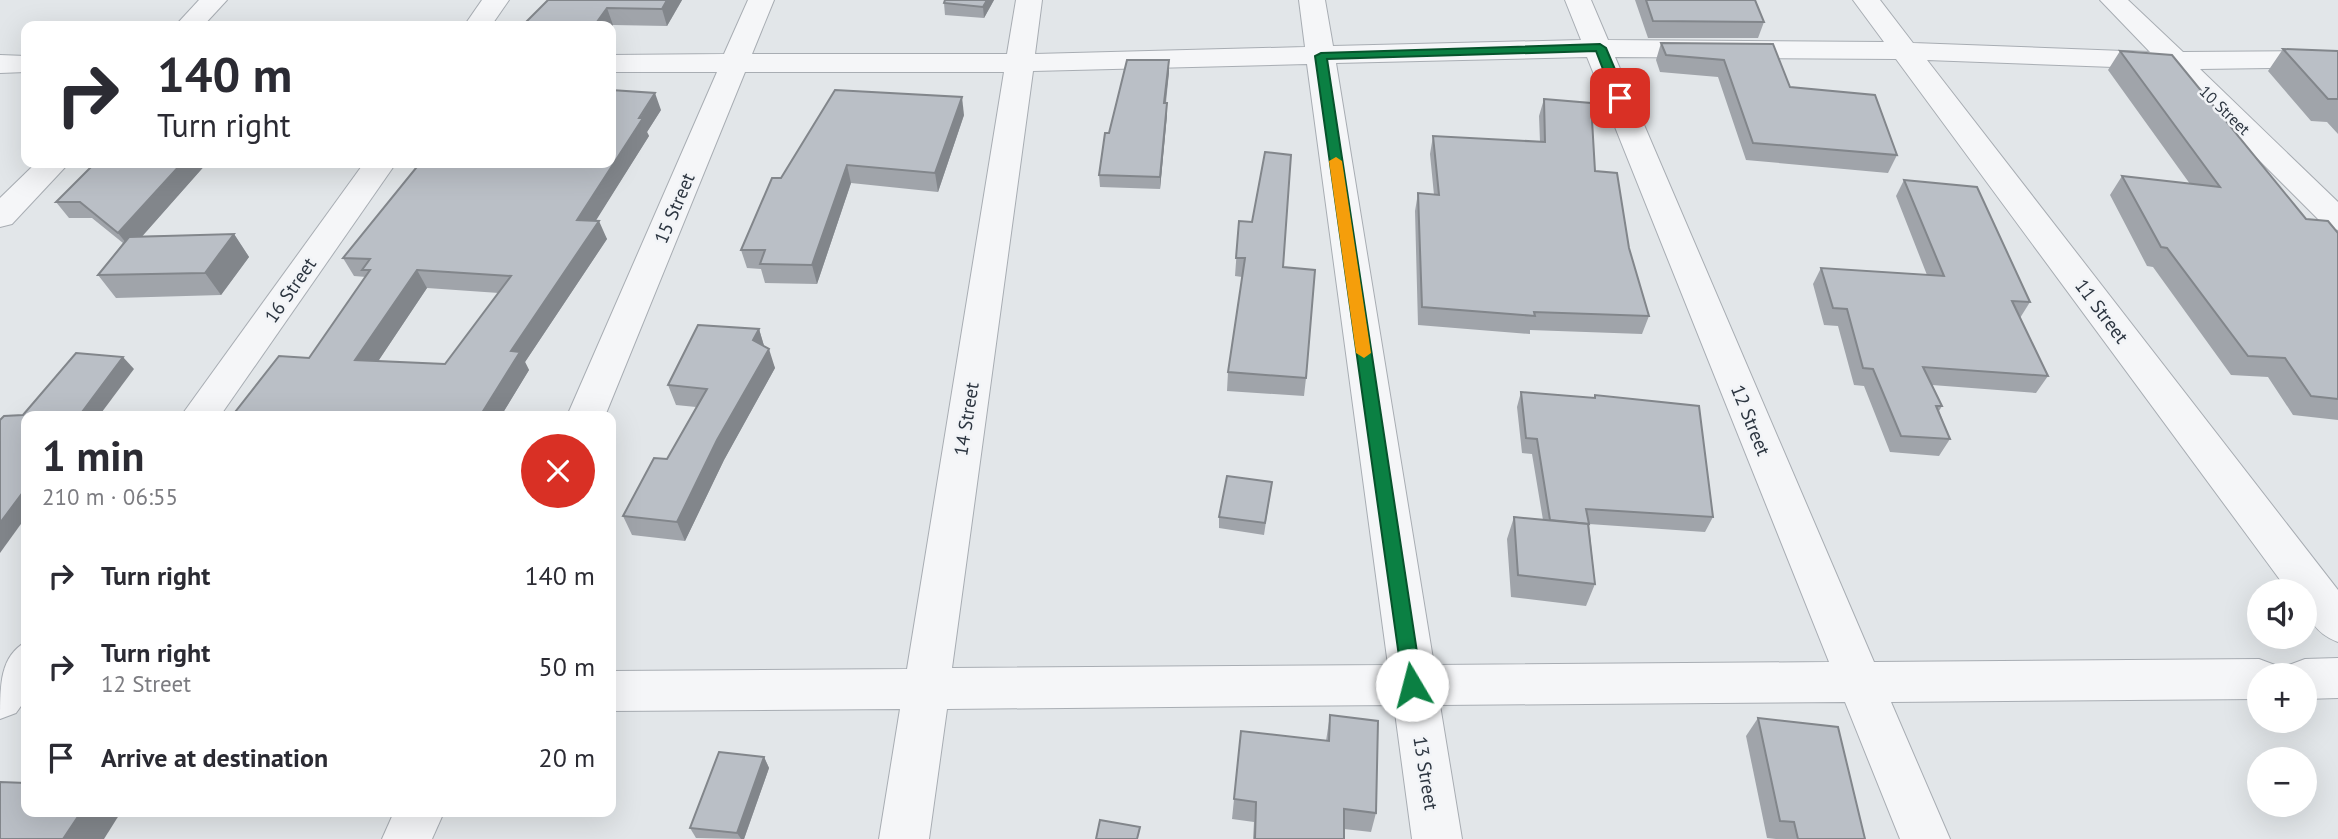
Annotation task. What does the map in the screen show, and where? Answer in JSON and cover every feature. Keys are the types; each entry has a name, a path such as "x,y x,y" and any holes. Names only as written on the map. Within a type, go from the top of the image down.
{"street":[{"path":"193,21 214,0"},
{"path":"481,21 496,0"},
{"name":"15 Street","path":"588,411 761,0"},
{"name":"14 Street","path":"904,839 1029,0"},
{"name":"13 Street","path":"1312,0 1437,839"},
{"name":"12 Street","path":"1578,0 1925,839"},
{"name":"11 Street","path":"1866,0 2338,623"},
{"name":"10 Street","path":"2113,0 2338,220"},
{"path":"616,63 1020,63 1600,48 1905,51 2175,61 2338,59"},
{"path":"0,64 21,64"},
{"path":"0,217 48,168"},
{"name":"16 Street","path":"204,411 376,168"},
{"path":"2317,679 2338,678"},
{"path":"616,691 2247,679"},
{"path":"407,839 417,817"}],"building":[{"path":"548,0 667,0 662,9 607,8 598,21 527,21"},
{"path":"945,0 987,0 983,7 944,3"},
{"path":"1646,0 1755,0 1764,22 1653,21"},
{"path":"1661,43 1773,44 1790,87 1875,95 1897,155 1753,143 1724,60 1666,55"},
{"path":"2283,49 2338,51 2338,99 2328,99"},
{"path":"2120,51 2172,55 2306,219 2328,221 2338,233 2338,399 2311,396 2285,358 2248,356 2167,248 2161,247 2122,176 2220,187"},
{"path":"1127,60 1169,60 1160,177 1099,175 1105,133 1109,133"},
{"path":"616,90 655,93 639,118 643,118 616,160"},
{"path":"835,90 962,97 935,173 847,165 812,265 760,264 765,250 741,250 772,178 781,178"},
{"path":"1544,99 1591,103 1595,171 1617,173 1629,248 1649,316 1534,312 1535,316 1422,307 1418,193 1439,195 1433,136 1545,142"},
{"path":"1265,152 1291,155 1283,267 1315,270 1306,378 1228,372 1245,258 1236,258 1239,221 1252,222"},
{"path":"90,168 177,168 118,233 80,202 56,202"},
{"path":"416,168 611,168 577,220 599,221 511,351 520,352 483,411 236,411 279,356 309,358 370,270 362,270 370,259 343,258","holes":["417,270 511,276 445,364 355,360"]},
{"path":"1904,180 1977,187 2030,302 2012,301 2048,376 1923,367 1942,406 1936,406 1950,439 1901,436 1873,369 1863,368 1847,309 1833,308 1821,268 1944,276"},
{"path":"234,234 205,273 98,275 129,237"},
{"path":"698,325 759,329 753,340 769,349 717,440 677,522 623,516 654,458 667,459 707,389 668,385"},
{"path":"76,353 123,357 83,411 26,411"},
{"path":"1521,392 1595,398 1595,395 1699,406 1713,517 1586,509 1589,524 1550,520 1537,439 1526,438"},
{"path":"21,415 21,495 0,523 0,420 4,416"},
{"path":"1227,476 1272,482 1265,523 1219,517"},
{"path":"1514,517 1588,524 1595,584 1518,575"},
{"path":"1330,715 1378,721 1376,813 1344,809 1344,839 1255,839 1256,802 1234,799 1241,731 1329,741"},
{"path":"1758,718 1838,727 1865,839 1798,839 1794,822 1780,821"},
{"path":"719,752 764,757 737,833 690,828"},
{"path":"0,782 21,783 21,817 78,817 63,839 0,839"},
{"path":"1100,820 1140,827 1137,839 1096,839"}],"slow traffic":[{"path":"1336,161 1364,353"}],"route":[{"path":"1412,685 1321,56 1600,48 1620,98"}]}
